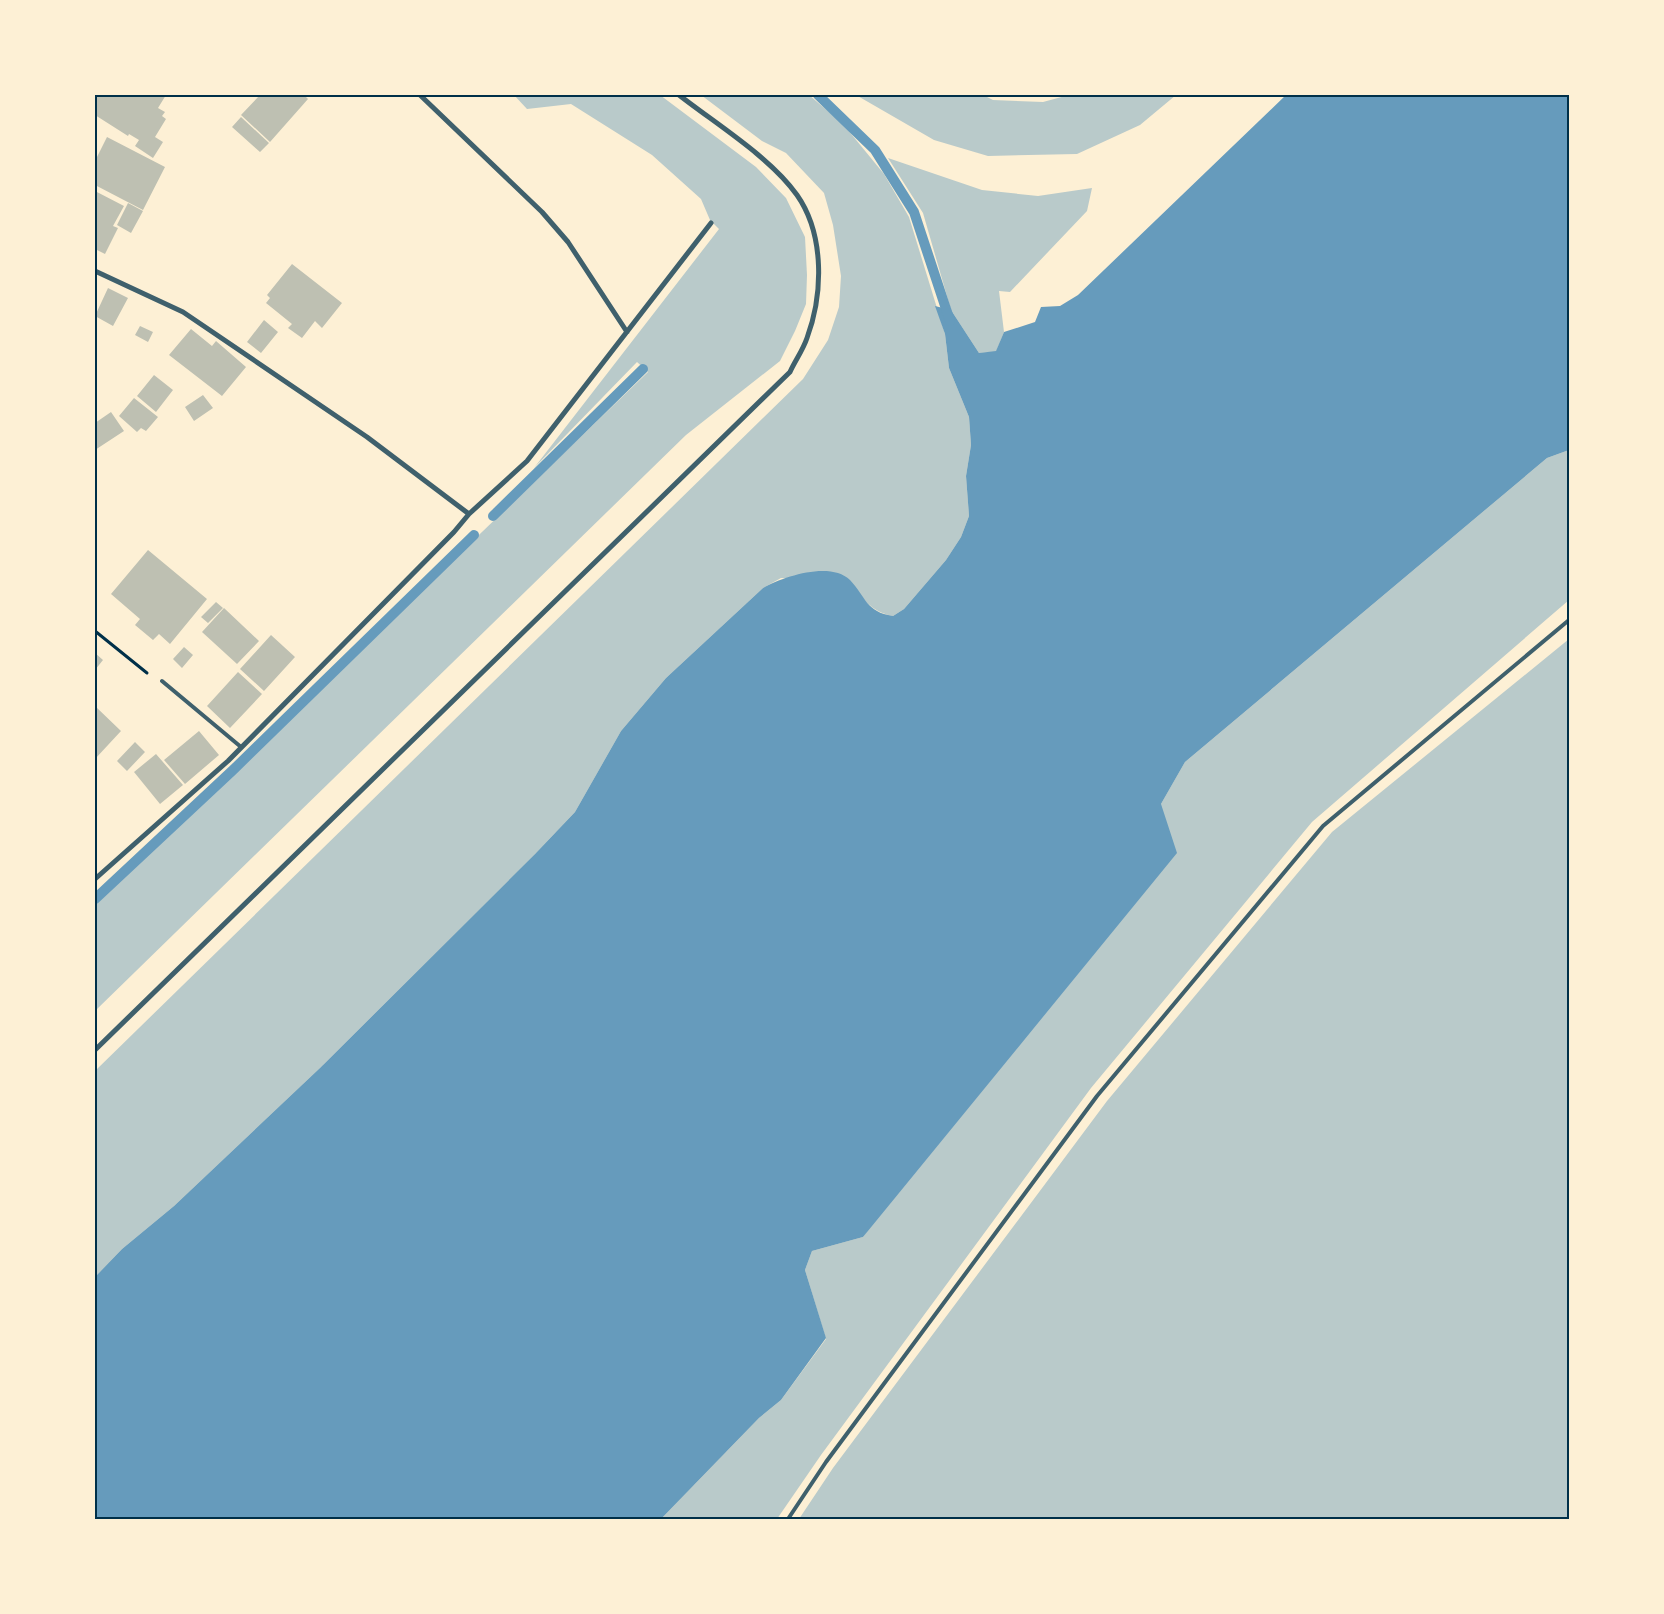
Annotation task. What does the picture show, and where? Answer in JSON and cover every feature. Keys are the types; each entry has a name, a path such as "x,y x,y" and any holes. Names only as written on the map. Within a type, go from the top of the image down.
{"street":[{"path":"420,95 542,212 568,242 627,332"},
{"path":"95,1050 790,372 807,340 816,309 818,279 811,224 798,196 772,167 679,95"},
{"path":"95,879 241,747 470,514 527,462 711,224"},
{"path":"95,271 183,312 368,437 470,514"}],"lane":[{"path":"788,1519 826,1462 1096,1096 1323,826 1569,620"},
{"path":"162,681 241,747"}],"path":[{"path":"95,631 156,681 162,681"}],"shaded area":[{"path":"514,95 660,95 756,167 786,198 805,237 806,304 795,331 780,361 686,435 95,1011 95,905 648,372 637,362 534,468 719,229 710,220 701,199 652,155 571,104 527,109"},
{"path":"701,95 809,95 843,124 884,174 909,217 945,334 949,368 969,417 971,445 966,476 969,516 961,537 946,560 904,609 893,616 873,608 850,581 781,578 763,588 666,678 621,731 575,812 535,854 321,1067 174,1206 122,1249 95,1277 95,1071 803,379 828,340 839,307 841,276 833,225 824,193 786,153 762,141"},
{"path":"856,95 983,95 993,100 1043,102 1069,95 1176,95 1140,125 1077,154 988,156 934,140"},
{"path":"888,158 982,190 1038,196 1092,188 1087,211 1010,292 999,291 1004,332 996,352 979,353 951,310 923,213"},
{"path":"1569,450 1569,600 1312,822 1091,1088 821,1455 777,1519 661,1519 759,1418 781,1400 826,1339 805,1270 812,1251 863,1237 1161,804 1185,762 1547,458"},
{"path":"1569,639 1569,1519 799,1519 833,1468 1107,1101 1332,832"}],"water":[{"path":"1286,95 1569,95 1569,450 1547,458 1185,762 1161,804 1177,853 863,1237 812,1251 805,1270 826,1338 781,1400 759,1418 661,1519 95,1519 95,1277 122,1249 174,1206 321,1067 535,854 575,812 621,731 666,678 763,588 783,579 807,572 831,572 842,574 850,580 867,603 877,611 893,616 904,609 946,560 961,537 969,516 966,476 971,445 969,417 949,368 945,334 935,306 951,310 979,353 996,351 1004,332 1035,322 1041,307 1060,306 1078,295"}],"building":[{"path":"96,95 166,95 158,108 165,112 162,116 166,119 155,137 163,142 153,158 135,146 139,140 129,134 128,136 95,115"},
{"path":"260,95 304,95 308,99 270,142 241,115"},
{"path":"241,117 269,143 260,152 232,127"},
{"path":"107,137 165,167 143,210 95,185 95,161"},
{"path":"95,191 124,206 113,226 118,228 105,254 95,249"},
{"path":"128,203 143,211 131,233 117,225"},
{"path":"292,264 342,303 322,328 315,321 302,338 288,328 292,324 266,303 270,298 267,295"},
{"path":"108,288 128,298 113,326 95,316"},
{"path":"264,320 278,332 261,353 247,342"},
{"path":"140,326 153,332 148,342 135,335"},
{"path":"191,329 212,346 216,341 246,367 222,396 169,355"},
{"path":"154,375 173,390 156,412 137,396"},
{"path":"203,395 213,408 194,421 185,407"},
{"path":"134,398 158,417 146,431 141,428 137,432 119,416"},
{"path":"111,412 124,431 95,450 95,423"},
{"path":"148,550 207,599 170,644 159,634 153,640 135,625 140,619 111,594"},
{"path":"216,602 223,608 208,623 201,617"},
{"path":"224,608 259,641 237,664 202,632"},
{"path":"271,635 295,657 264,691 240,669"},
{"path":"184,647 193,655 182,668 173,659"},
{"path":"95,653 103,660 95,670"},
{"path":"238,672 262,694 230,728 207,706"},
{"path":"95,706 121,731 95,759"},
{"path":"199,731 219,755 185,784 164,760"},
{"path":"135,742 145,752 127,771 117,761"},
{"path":"156,754 183,785 160,804 134,772"}],"waterway":[{"path":"818,95 875,150 914,212 950,321"},
{"path":"493,516 643,369"},
{"path":"95,899 233,770 474,535"}]}
